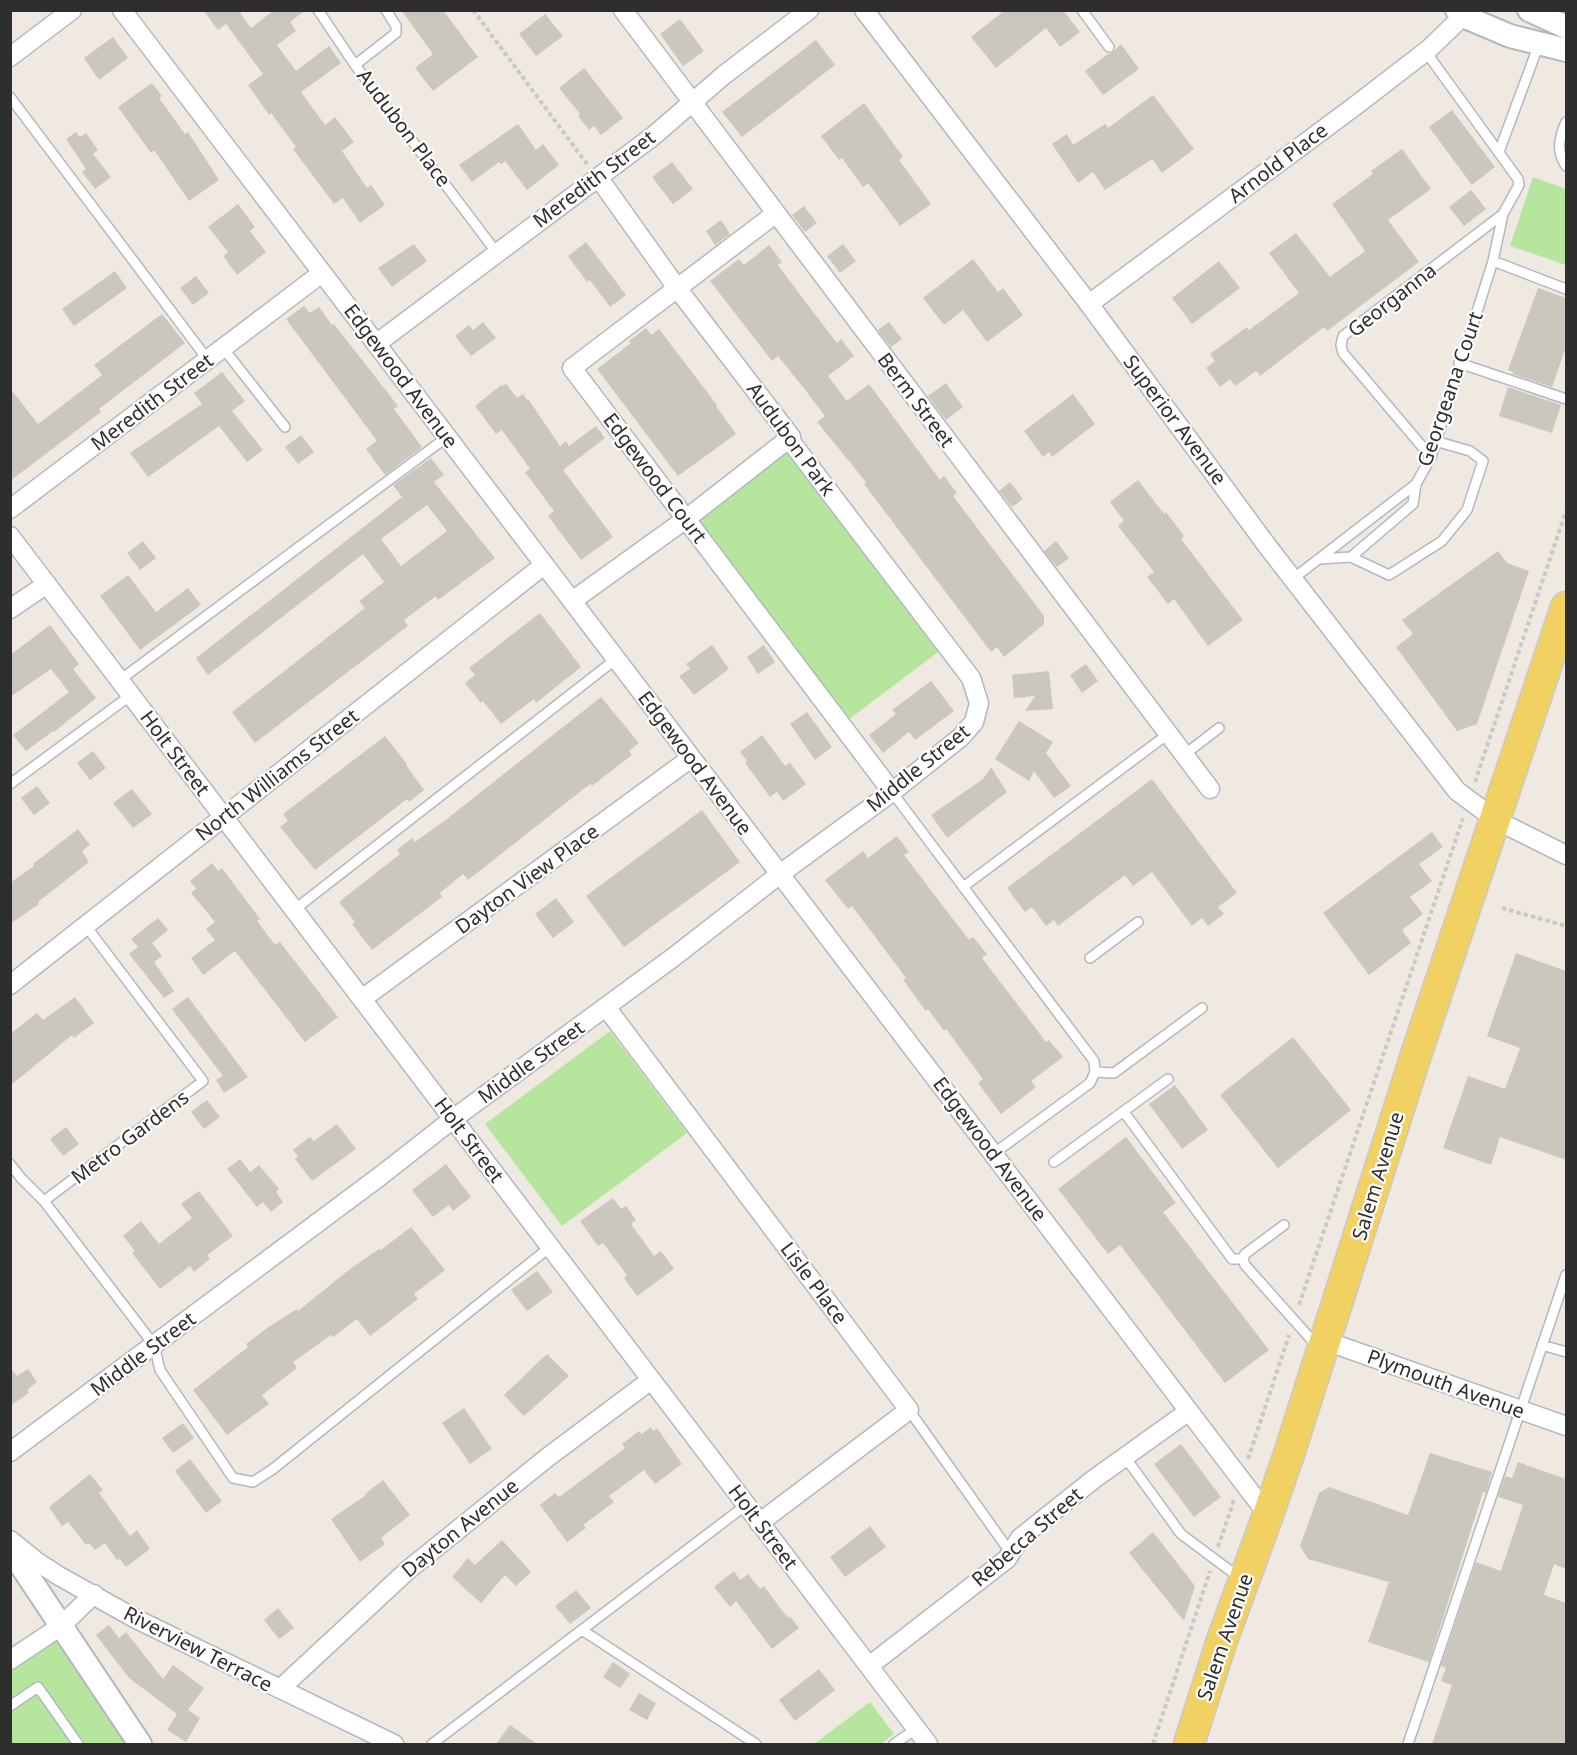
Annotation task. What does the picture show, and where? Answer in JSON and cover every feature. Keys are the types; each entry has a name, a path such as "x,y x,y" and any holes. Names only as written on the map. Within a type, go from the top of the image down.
{"main road":[{"name":"Salem Avenue","path":"1189,1744 1221,1643 1268,1515 1418,1048 1566,607"}],"street":[{"path":"10,57 72,10"},
{"name":"Edgewood Avenue","path":"122,10 1268,1515"},
{"name":"Berm Street","path":"623,10 1210,789"},
{"name":"Meredith Street","path":"376,344 652,137 724,75 809,10"},
{"name":"Superior Avenue","path":"864,10 1089,304 1268,546 1457,791 1496,820 1566,855"},
{"path":"1530,10 1566,27"},
{"path":"1460,13 1510,36 1566,50"},
{"name":"Arnold Place","path":"1089,304 1425,52 1460,13"},
{"name":"Audubon Park","path":"598,177 676,288 791,437 792,443 971,678 980,703"},
{"name":"Edgewood Court","path":"775,214 572,368 892,792"},
{"name":"Meredith Street","path":"10,509 322,273"},
{"path":"572,601 686,519 791,437"},
{"name":"Holt Street","path":"10,536 928,1744"},
{"name":"North Williams Street","path":"10,985 544,565"},
{"path":"10,609 47,584"},
{"name":"Middle Street","path":"10,1452 892,792 961,737 974,722 980,703"},
{"name":"Dayton View Place","path":"362,999 691,758"},
{"name":"Lisle Place","path":"606,1007 909,1410"},
{"name":"Plymouth Avenue","path":"1324,1346 1566,1426"},
{"name":"Dayton Avenue","path":"280,1689 408,1570 548,1457 651,1380"},
{"path":"759,1522 909,1410"},
{"name":"Rebecca Street","path":"869,1666 1007,1559 1020,1538 1189,1411"},
{"name":"Riverview Terrace","path":"10,1540 36,1561 136,1619 394,1744"},
{"path":"10,1549 140,1744"},
{"path":"10,1660 61,1626 94,1594"}],"lane":[{"path":"318,10 355,65"},
{"name":"Audubon Place","path":"386,10 396,26 396,33 355,65 497,253"},
{"path":"1082,10 1109,47"},
{"path":"1499,152 1539,44"},
{"path":"1425,52 1518,179 1519,185 1503,214"},
{"path":"10,97 208,360"},
{"path":"1566,123 1559,138 1560,156 1566,166"},
{"name":"Georgeana Court","path":"1294,578 1416,484 1431,457 1493,261 1503,214"},
{"name":"Georganna","path":"1431,457 1343,352 1341,345 1343,336 1503,214"},
{"path":"1493,261 1566,289"},
{"path":"223,348 285,427"},
{"path":"1459,363 1566,399"},
{"path":"10,784 126,688 447,437"},
{"path":"1319,559 1351,557 1389,575 1442,541 1467,510 1483,461 1470,451 1435,441"},
{"path":"1351,557 1413,504 1416,484"},
{"path":"294,910 616,659"},
{"path":"1184,755 1219,728"},
{"path":"963,887 1168,734"},
{"path":"892,792 1094,1061 1095,1072 1090,1083 993,1154"},
{"path":"1090,958 1138,922"},
{"name":"Metro Gardens","path":"44,1201 204,1081 86,926"},
{"path":"1095,1072 1114,1072 1202,1008"},
{"path":"1054,1162 1168,1079"},
{"path":"1124,1112 1232,1258 1243,1259"},
{"path":"10,1164 44,1201 154,1345 160,1370 233,1478 253,1482 273,1469 550,1247"},
{"path":"1284,1226 1245,1254 1243,1259 1245,1265 1294,1320 1324,1346"},
{"path":"1408,1744 1566,1275"},
{"path":"1542,1345 1566,1352"},
{"path":"909,1410 1010,1552"},
{"path":"1125,1457 1181,1534 1244,1581"},
{"path":"432,1744 746,1505"},
{"path":"582,1630 756,1744"},
{"path":"10,1706 38,1687 78,1744"},
{"path":"894,1744 916,1729"}],"path":[{"path":"472,10 598,177"},
{"path":"1248,1461 1566,511"},
{"path":"1502,908 1566,926"},
{"path":"1218,1550 1236,1494"},
{"path":"1154,1744 1214,1561"}],"green space":[{"path":"1533,177 1566,189 1566,265 1510,246"},
{"path":"792,443 946,646 844,723 690,520"},
{"path":"610,1031 687,1133 562,1226 485,1124"},
{"path":"61,1626 140,1744 11,1744 11,1660"},
{"path":"870,1702 894,1734 881,1744 814,1744"}],"building":[{"path":"203,10 244,10 240,13 251,28 274,10 306,10 290,22 296,31 277,45 296,71 329,46 341,63 301,92 325,125 335,117 354,142 342,151 367,188 371,185 385,205 360,223 343,198 334,204 293,149 296,147 248,85 263,74 226,24 218,30"},
{"path":"401,10 443,10 478,57 433,91 415,68 433,54"},
{"path":"1005,10 1063,10 1080,32 1060,47 1046,28 996,68 971,37"},
{"path":"545,14 563,36 536,56 519,34"},
{"path":"680,19 704,51 683,66 660,34"},
{"path":"113,37 128,58 99,80 84,58"},
{"path":"816,40 835,65 742,137 722,112"},
{"path":"1121,44 1139,69 1103,95 1085,71"},
{"path":"584,68 623,118 601,135 594,126 589,130 578,116 580,114 559,88"},
{"path":"152,83 162,96 159,98 185,134 188,132 219,180 189,201 154,150 151,153 118,107"},
{"path":"1153,95 1194,149 1162,173 1152,159 1105,190 1093,172 1078,183 1052,144 1067,134 1073,145 1105,124 1108,128"},
{"path":"864,103 903,157 899,160 931,204 900,226 868,183 863,187 842,158 839,160 821,136"},
{"path":"1452,110 1495,167 1472,185 1429,127"},
{"path":"518,124 536,150 543,144 559,165 527,190 505,161 501,164 499,162 472,182 459,165"},
{"path":"76,132 80,137 86,133 98,150 93,154 111,177 95,189 82,172 86,169 66,139"},
{"path":"1402,149 1431,189 1388,220 1419,262 1327,331 1324,327 1260,376 1256,371 1235,386 1230,379 1220,387 1206,368 1215,361 1210,354 1247,327 1249,330 1299,293 1269,253 1296,233 1330,277 1365,251 1332,204 1373,174 1371,171"},
{"path":"672,162 693,189 673,204 652,177"},
{"path":"1471,190 1486,209 1464,226 1449,207"},
{"path":"238,204 255,227 250,231 266,252 237,275 223,256 228,252 208,227"},
{"path":"804,206 817,223 805,232 792,215"},
{"path":"721,220 730,234 715,245 706,231"},
{"path":"586,242 626,295 610,307 590,280 587,282 568,256"},
{"path":"414,244 427,261 392,287 378,268"},
{"path":"843,244 856,261 840,273 827,256"},
{"path":"769,245 782,262 778,265 804,300 837,343 841,339 854,356 828,376 847,401 869,384 940,480 944,476 957,493 953,496 1044,616 1044,624 1004,657 997,647 991,652 864,484 866,482 817,422 825,416 806,391 778,356 772,361 710,281 739,259 744,265"},
{"path":"973,259 998,292 1003,288 1023,315 987,342 963,310 944,325 923,298"},
{"path":"1219,261 1240,288 1192,324 1172,298"},
{"path":"115,271 127,288 74,326 62,309"},
{"path":"196,276 209,293 193,305 180,288"},
{"path":"1538,288 1566,298 1566,347 1552,387 1512,374 1513,372 1508,370"},
{"path":"304,306 310,313 319,307 332,325 334,324 398,406 394,409 422,447 385,475 366,449 377,441 286,319"},
{"path":"162,314 185,343 99,409 101,412 10,481 10,388 38,424 102,375 94,365"},
{"path":"483,322 496,338 471,356 455,336 469,325 473,330"},
{"path":"889,322 902,339 891,347 878,330"},
{"path":"646,328 651,335 659,329 717,405 736,434 678,476 597,369 631,343 629,341"},
{"path":"222,372 245,401 232,411 263,450 247,462 219,426 148,477 130,453 202,404 194,393"},
{"path":"946,383 963,407 946,420 928,396"},
{"path":"506,384 517,398 523,394 528,399 560,446 566,441 569,446 596,426 605,438 563,470 613,537 581,560 548,516 554,511 525,472 530,469 502,430 496,434 475,406 501,385"},
{"path":"1508,387 1561,405 1552,433 1499,416"},
{"path":"1073,394 1095,424 1052,457 1049,452 1043,457 1024,431"},
{"path":"301,435 314,452 298,464 285,447"},
{"path":"431,458 444,475 434,482 495,558 438,600 436,596 404,620 408,626 255,743 232,712 365,608 359,601 384,582 363,554 208,675 196,658 402,497 393,485","holes":["427,505 447,531 401,566 381,539"]},
{"path":"1138,480 1184,536 1181,539 1243,620 1208,646 1174,599 1168,604 1147,577 1154,572 1118,526 1124,521 1110,502"},
{"path":"1010,482 1023,499 1012,507 999,491"},
{"path":"143,541 156,558 140,570 127,553"},
{"path":"1056,541 1069,558 1057,567 1044,551"},
{"path":"1498,551 1507,563 1529,571 1477,724 1457,731 1396,647 1413,634 1402,620"},
{"path":"128,575 156,612 188,588 201,605 140,650 100,596"},
{"path":"540,613 581,667 536,703 534,699 501,724 465,683 475,675 469,668"},
{"path":"50,625 79,664 73,669 96,698 26,751 13,735 69,692 51,669 10,697 10,655"},
{"path":"712,645 729,669 694,695 679,676 690,669 686,664"},
{"path":"764,645 775,662 758,674 747,657"},
{"path":"1086,664 1098,681 1082,693 1070,675"},
{"path":"1049,671 1053,709 1025,711 1035,696 1014,698 1012,675"},
{"path":"931,681 954,711 915,740 909,732 883,753 869,735 896,714 892,710"},
{"path":"601,697 639,743 629,751 632,755 592,786 590,784 468,880 463,874 440,893 442,897 372,950 352,924 355,922 339,902 400,854 397,850 412,838 415,842 447,819"},
{"path":"807,712 832,747 815,760 790,724"},
{"path":"1019,721 1053,742 1046,753 1071,786 1054,798 1034,771 1029,781 995,759"},
{"path":"762,735 785,766 790,763 806,784 783,801 777,792 770,797 745,763 747,761 740,752"},
{"path":"385,736 424,790 409,802 407,799 315,870 280,827 288,821 283,814"},
{"path":"93,751 106,768 90,780 77,763"},
{"path":"991,767 1007,792 947,838 931,815 983,779"},
{"path":"1152,779 1237,893 1218,907 1224,914 1208,926 1202,918 1192,926 1152,872 1133,886 1125,875 1058,926 1054,920 1046,926 1032,907 1025,912 1007,888"},
{"path":"37,786 50,803 34,815 21,798"},
{"path":"132,789 152,814 133,828 113,803"},
{"path":"702,810 740,862 624,947 586,896"},
{"path":"78,829 90,845 82,851 89,862 38,902 39,904 10,924 10,883"},
{"path":"1432,832 1443,847 1419,864 1432,881 1410,897 1423,914 1402,930 1411,943 1369,975 1323,913"},
{"path":"897,836 909,852 904,855 969,940 973,937 987,954 982,958 1046,1042 1049,1040 1063,1057 1031,1081 1036,1087 1001,1114 978,1083 983,1079 946,1029 944,1031 928,1009 926,1011 903,980 906,978 852,906 848,909 825,880 863,851 868,858"},
{"path":"212,863 218,871 222,868 260,919 257,921 275,945 280,942 338,1017 305,1042 235,951 203,975 191,958 215,940 206,929 215,922 191,893 196,888 190,881"},
{"path":"556,898 574,922 553,938 535,914"},
{"path":"158,918 168,930 152,943 162,956 154,962 174,991 164,998 129,954 138,947 131,939"},
{"path":"1516,953 1566,971 1566,1160 1500,1137 1491,1165 1443,1148 1468,1076 1505,1089 1520,1048 1487,1036"},
{"path":"75,997 94,1023 74,1038 72,1035 10,1086 10,1034 37,1013 43,1020"},
{"path":"188,997 248,1077 224,1093 216,1080 223,1076 172,1009"},
{"path":"1293,1037 1351,1110 1278,1168 1220,1095"},
{"path":"1175,1085 1208,1130 1182,1149 1149,1104"},
{"path":"207,1100 220,1117 204,1129 191,1112"},
{"path":"337,1124 356,1149 312,1181 295,1159 298,1157 293,1150 310,1137 314,1141"},
{"path":"66,1127 79,1144 63,1156 50,1139"},
{"path":"1126,1137 1176,1203 1163,1212 1269,1350 1225,1383 1120,1245 1108,1254 1058,1189"},
{"path":"240,1159 250,1172 259,1165 279,1189 276,1192 283,1202 271,1212 263,1202 257,1207 227,1169"},
{"path":"446,1164 471,1197 453,1211 449,1205 433,1217 412,1190"},
{"path":"199,1191 233,1236 207,1255 210,1259 194,1272 190,1266 160,1289 132,1253 135,1251 123,1236 141,1221 159,1244 192,1218 181,1204"},
{"path":"613,1198 621,1209 626,1206 636,1220 631,1224 654,1256 661,1251 674,1269 637,1296 624,1278 627,1275 603,1243 598,1246 580,1221"},
{"path":"411,1227 445,1270 414,1294 418,1299 370,1336 357,1319 293,1362 297,1368 262,1395 269,1404 227,1435 193,1390 248,1347 246,1344 267,1328 297,1309 298,1311 350,1269 379,1249 381,1250"},
{"path":"537,1271 553,1292 527,1311 511,1290"},
{"path":"547,1354 569,1376 524,1416 504,1395"},
{"path":"10,1367 17,1376 28,1369 37,1382 27,1390 29,1393 10,1406"},
{"path":"464,1408 492,1449 470,1464 442,1423"},
{"path":"183,1423 194,1438 173,1453 162,1438"},
{"path":"651,1427 653,1431 657,1428 682,1464 655,1484 644,1470 609,1496 614,1502 583,1525 586,1528 567,1542 540,1505 555,1493 559,1497 625,1448 622,1444 639,1431 642,1434"},
{"path":"1181,1444 1221,1497 1194,1517 1154,1464"},
{"path":"1430,1453 1492,1472 1486,1493 1483,1492 1429,1662 1368,1642 1389,1582 1308,1559 1300,1546 1319,1493 1329,1487 1408,1515"},
{"path":"190,1459 222,1501 206,1513 175,1471"},
{"path":"1518,1462 1566,1479 1566,1569 1554,1564 1544,1595 1566,1603 1566,1744 1432,1744 1452,1685 1441,1681 1446,1668 1441,1666 1476,1562 1501,1571 1523,1505 1498,1497 1505,1476 1512,1478"},
{"path":"90,1474 103,1490 99,1493 130,1536 137,1530 150,1549 126,1567 120,1559 117,1560 105,1543 95,1550 89,1543 86,1545 68,1522 62,1526 49,1507"},
{"path":"383,1480 410,1515 381,1538 385,1544 360,1562 331,1519 366,1495"},
{"path":"870,1526 886,1547 845,1577 830,1557"},
{"path":"1153,1532 1195,1586 1184,1621 1129,1553"},
{"path":"502,1540 531,1572 516,1586 505,1575 481,1603 452,1577 468,1558 475,1565"},
{"path":"734,1571 740,1580 748,1574 760,1589 764,1586 783,1612 789,1618 790,1616 799,1628 772,1649 736,1601 730,1607 714,1587"},
{"path":"576,1590 591,1608 570,1624 555,1606"},
{"path":"278,1608 294,1628 279,1639 264,1620"},
{"path":"109,1625 119,1638 126,1632 163,1679 173,1665 204,1688 188,1710 200,1718 186,1742 167,1730 177,1714 129,1678 96,1635"},
{"path":"613,1662 630,1674 620,1688 603,1677"},
{"path":"819,1669 835,1690 795,1721 779,1700"},
{"path":"639,1693 656,1703 647,1720 629,1710"},
{"path":"510,1725 537,1744 496,1744"}]}
